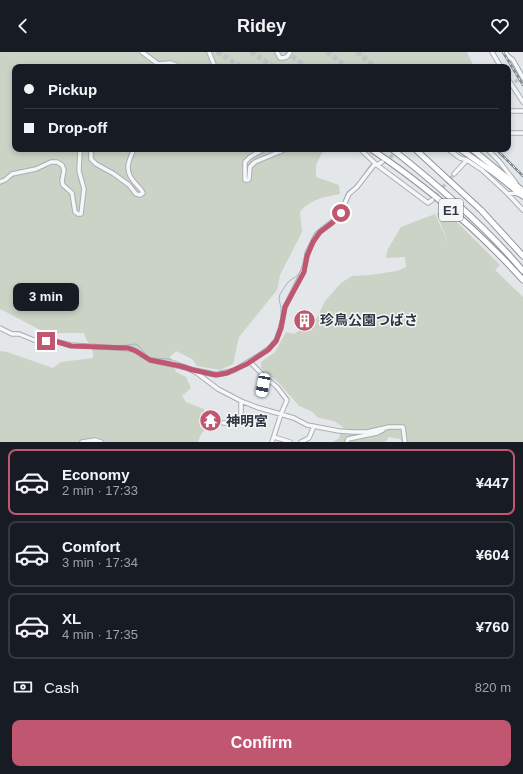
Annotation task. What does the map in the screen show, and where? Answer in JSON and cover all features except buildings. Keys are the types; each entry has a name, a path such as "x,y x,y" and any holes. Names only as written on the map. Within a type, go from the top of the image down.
{"highway":[{"name":"E1","path":"375,152 444,204 482,238 523,280"},
{"name":"E1","path":"396,152 481,226 523,271"},
{"name":"E1","path":"418,152 481,210 523,256"},
{"path":"464,152 497,175 523,197"},
{"path":"476,152 522,190"}],"street":[{"path":"142,52 158,64 173,64"},
{"path":"209,52 214,64"},
{"path":"277,52 280,58 286,58 289,56 290,52"},
{"path":"492,52 499,64"},
{"path":"505,52 513,60 522,78"},
{"path":"511,81 523,102"},
{"path":"511,111 523,111"},
{"path":"511,133 523,133"},
{"path":"0,182 12,174 36,169 51,162 57,162 62,165 64,170 62,181 63,185 72,193 75,212 81,214 84,189 79,171 80,152"},
{"path":"91,152 91,159 96,164 114,174 129,185 136,194 140,195 143,193 142,190 131,178 127,169 128,162 133,152"},
{"path":"258,152 250,156 245,162 245,180 249,179 250,167 255,162 279,152"},
{"path":"363,152 377,165 428,203 432,200"},
{"path":"453,152 482,170 523,210"},
{"path":"490,152 522,190"},
{"path":"454,174 467,160"},
{"path":"0,328 12,334 19,334 34,340 58,342 71,346 132,349 150,360 193,370 227,373 250,362 268,350 279,335 285,307 304,272 309,250 316,236 338,218 350,194 374,166 382,162"},
{"path":"508,194 515,193 523,197"},
{"path":"250,362 277,387 287,400 272,442"},
{"path":"193,370 211,384 241,401 256,407 314,426 353,432 367,432 389,427 403,427 405,442"},
{"path":"211,384 210,378 214,373"},
{"path":"262,394 265,377"},
{"path":"223,423 235,423 240,421 241,401"},
{"path":"301,442 309,438 314,426"},
{"path":"347,442 348,439 377,433 389,427"},
{"path":"274,437 290,442"},
{"path":"82,442 95,440 101,442"}],"green space":[{"path":"0,52 467,52 473,64 12,64 12,152 322,152 316,165 316,177 339,185 340,194 313,201 300,212 302,232 280,275 277,290 239,337 233,364 220,370 197,366 192,359 176,351 170,357 176,372 186,377 191,388 182,396 186,402 204,409 209,429 205,429 198,442 0,442 0,351 53,368 61,362 93,358 93,353 84,333 46,333 0,309"},
{"path":"436,212 456,221 500,265 495,270 523,297 523,442 402,442 400,439 389,437 385,442 333,442 339,438 343,427 334,421 319,418 311,411 299,406 278,382 261,368 261,362 275,352 286,332 294,334 317,318 325,301 341,283 352,276 397,271 406,267 405,257 386,258 388,249 401,227 435,214 449,245"}],"waterway":[{"path":"511,109 521,109"},
{"path":"119,346 135,344 138,345 147,356 151,358 169,359 192,367 216,372 234,368 257,354 268,346 275,338 281,318 279,299 280,294 288,282 300,272 305,252 315,232 338,214 347,192 357,184 371,164"},
{"path":"11,332 20,332 27,335"},
{"path":"65,342 74,344"},
{"path":"83,344 95,345"}],"tunnel":[{"path":"217,52 237,64"},
{"path":"251,52 269,64"},
{"path":"286,52 303,64"},
{"path":"327,52 344,64"},
{"path":"357,52 371,64"},
{"path":"515,82 520,78"},
{"path":"385,160 398,152"},
{"path":"432,200 454,174"}],"railway":[{"path":"503,52 510,64"},
{"path":"511,65 523,85"},
{"path":"499,152 523,176"}],"place":[{"name":"珍鳥公園つばさ","path":"305,320"},
{"name":"神明宮","path":"210,421"}],"route":[{"path":"46,341 58,342 71,346 128,348 150,360 216,375 235,370 268,350 276,341 281,328 287,301 304,272 309,250 316,236 338,218 341,213"}]}
